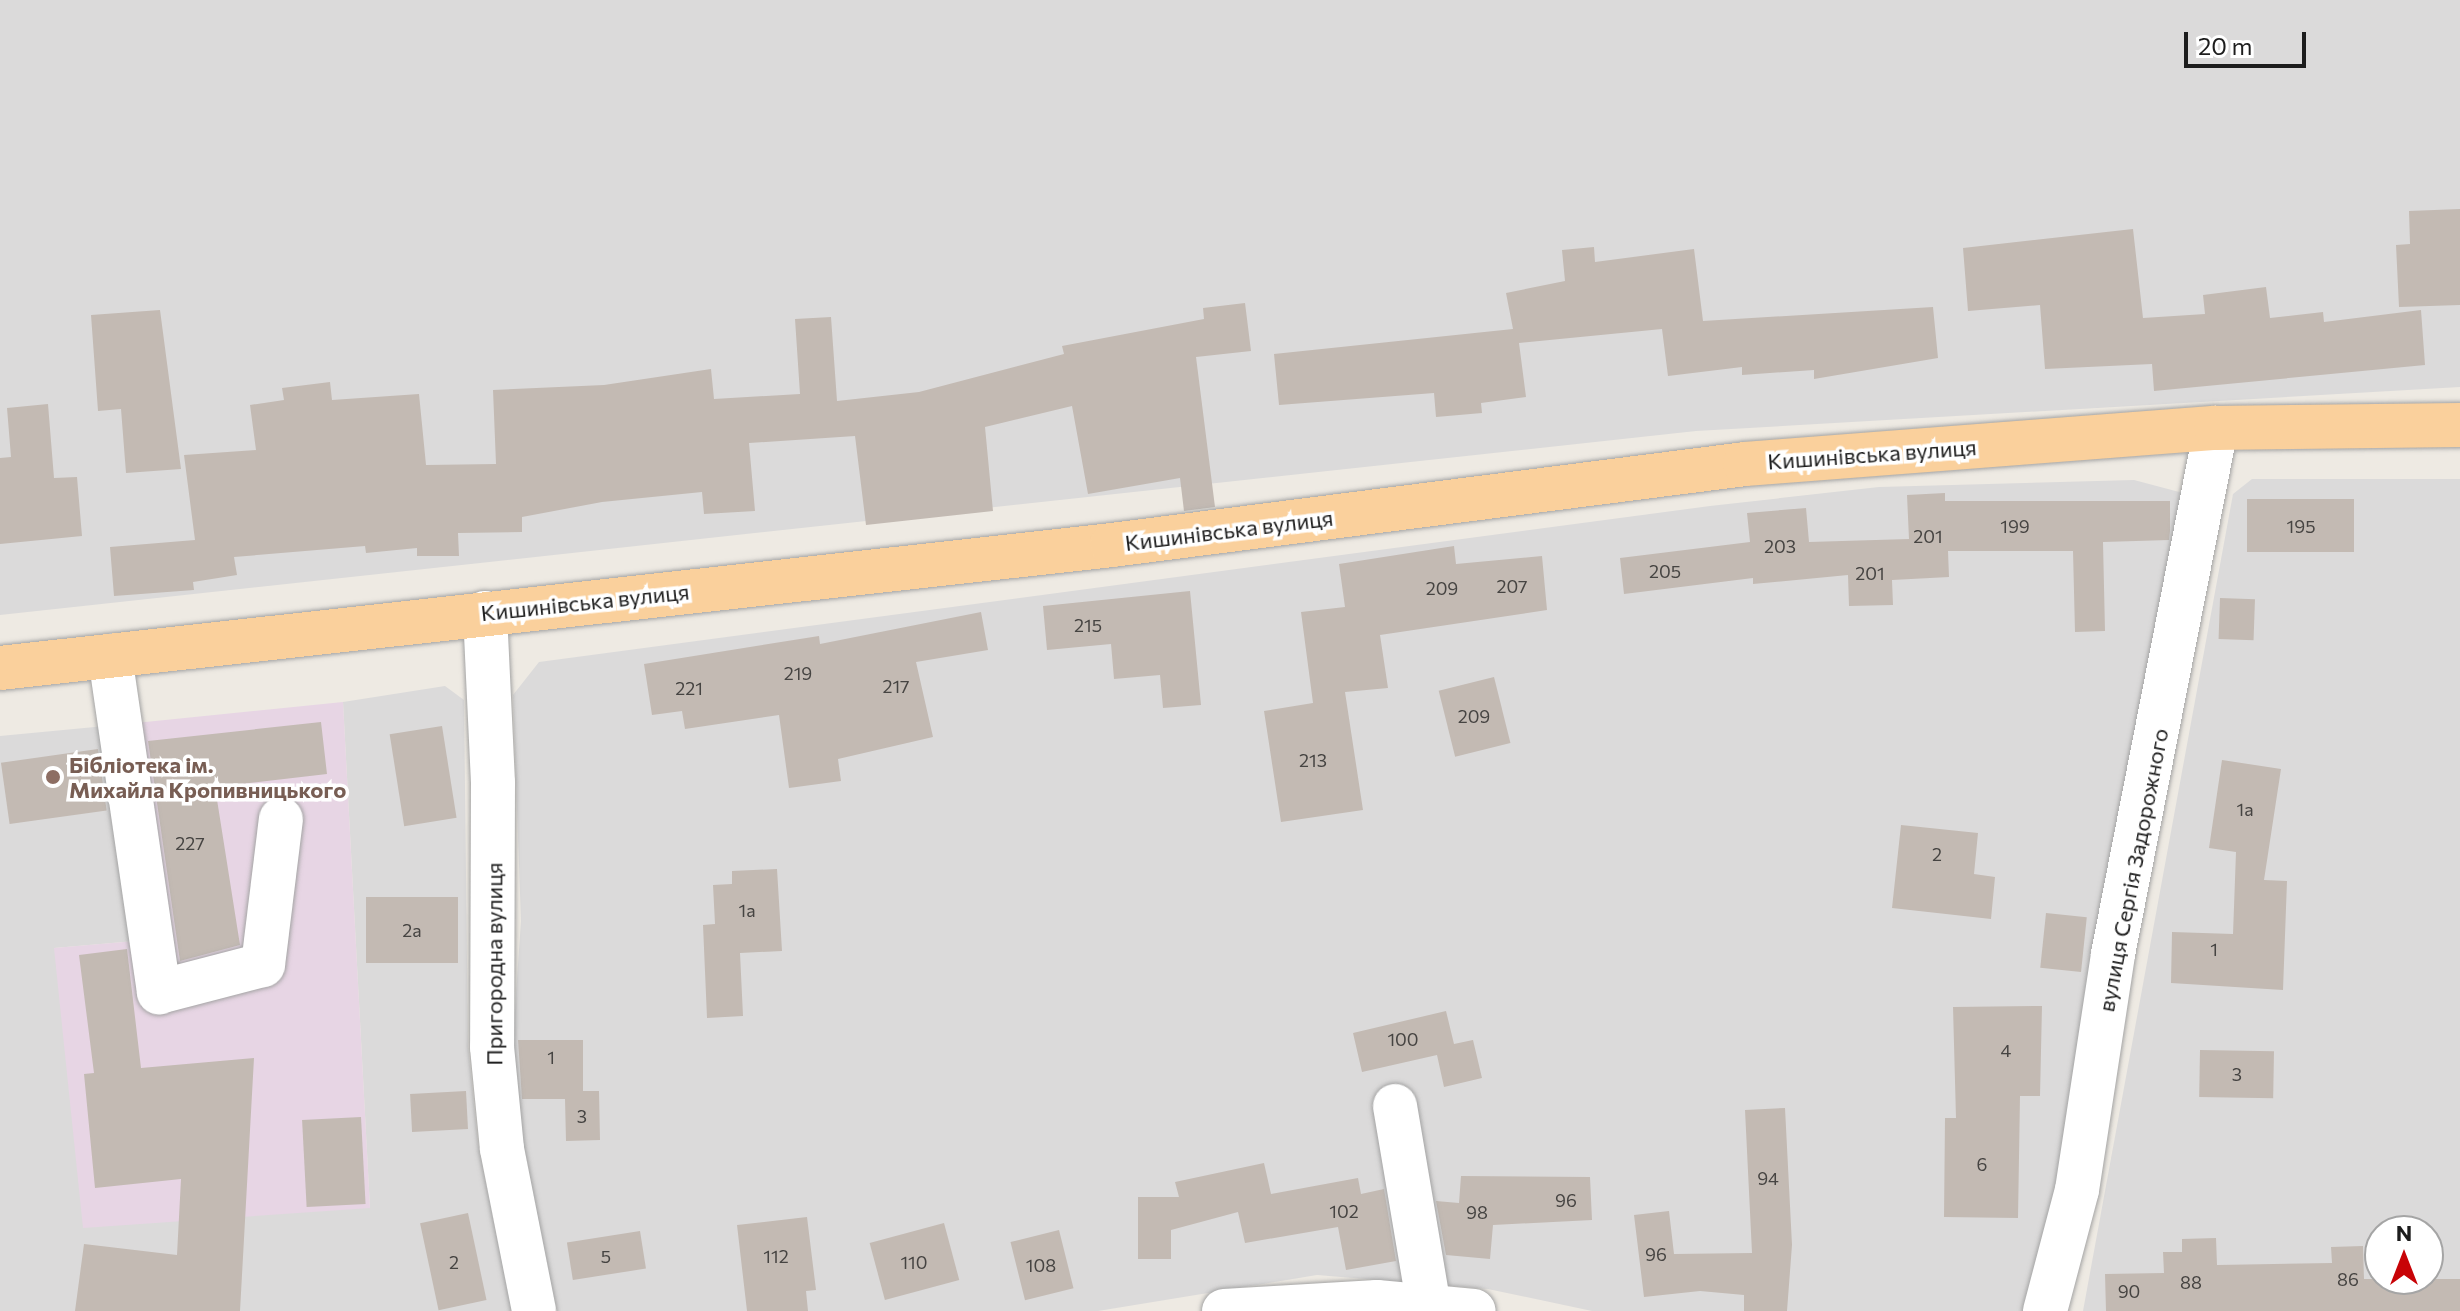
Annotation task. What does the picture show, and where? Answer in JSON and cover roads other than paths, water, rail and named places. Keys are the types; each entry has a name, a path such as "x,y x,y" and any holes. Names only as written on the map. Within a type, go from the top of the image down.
{"main road":[{"name":"Кишинівська вулиця","path":"0,668 1112,545 1745,464 2216,428 2460,425"}],"street":[{"name":"вулиця Сергія Задорожного","path":"2045,1311 2077,1190 2113,954 2216,428"},
{"name":"Пригородна вулиця","path":"485,613 493,783 492,1047 502,1149 534,1311"},
{"path":"110,656 159,992 263,965 281,819"},
{"path":"1395,1106 1429,1307"},
{"path":"1224,1311 1377,1302 1474,1311"}],"place":[{"name":"Бібліотека ім. Михайла Кропивницького","path":"53,777"}]}
